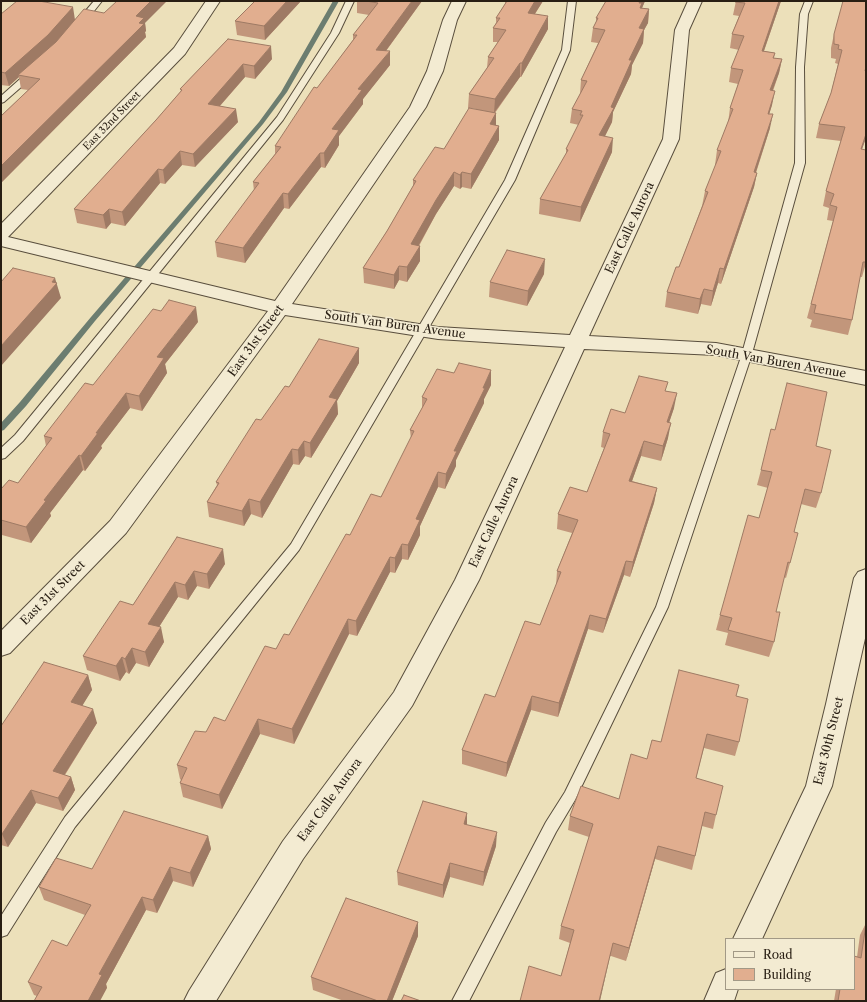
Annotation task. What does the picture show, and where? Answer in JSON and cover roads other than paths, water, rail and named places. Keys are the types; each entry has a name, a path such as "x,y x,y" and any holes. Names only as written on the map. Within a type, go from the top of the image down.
{"street":[{"name":"East 32nd Street","path":"1,234 180,51 213,1"},
{"name":"East 31st Street","path":"1,646 118,527 280,308 418,107 435,71 450,20 459,1"},
{"name":"East Calle Aurora","path":"199,1001 293,850 403,699 467,580 671,139 682,30 694,1"},
{"name":"South Van Buren Avenue","path":"1,241 280,308 422,331 577,342 716,349 866,378"},
{"name":"East 30th Street","path":"747,938 819,786 839,704 866,578"},
{"path":"719,1001 725,986"}],"lane":[{"path":"74,30 98,1"},
{"path":"1,455 19,438 280,118 336,33 350,1"},
{"path":"1,930 70,822 295,547 510,180 566,50 572,1"},
{"path":"460,1001 551,827 570,796 662,607 747,355 800,163 800,67 804,14 809,1"},
{"path":"1,100 39,67"}],"waterway":[{"path":"1,428 261,123 284,92 336,1"}]}
